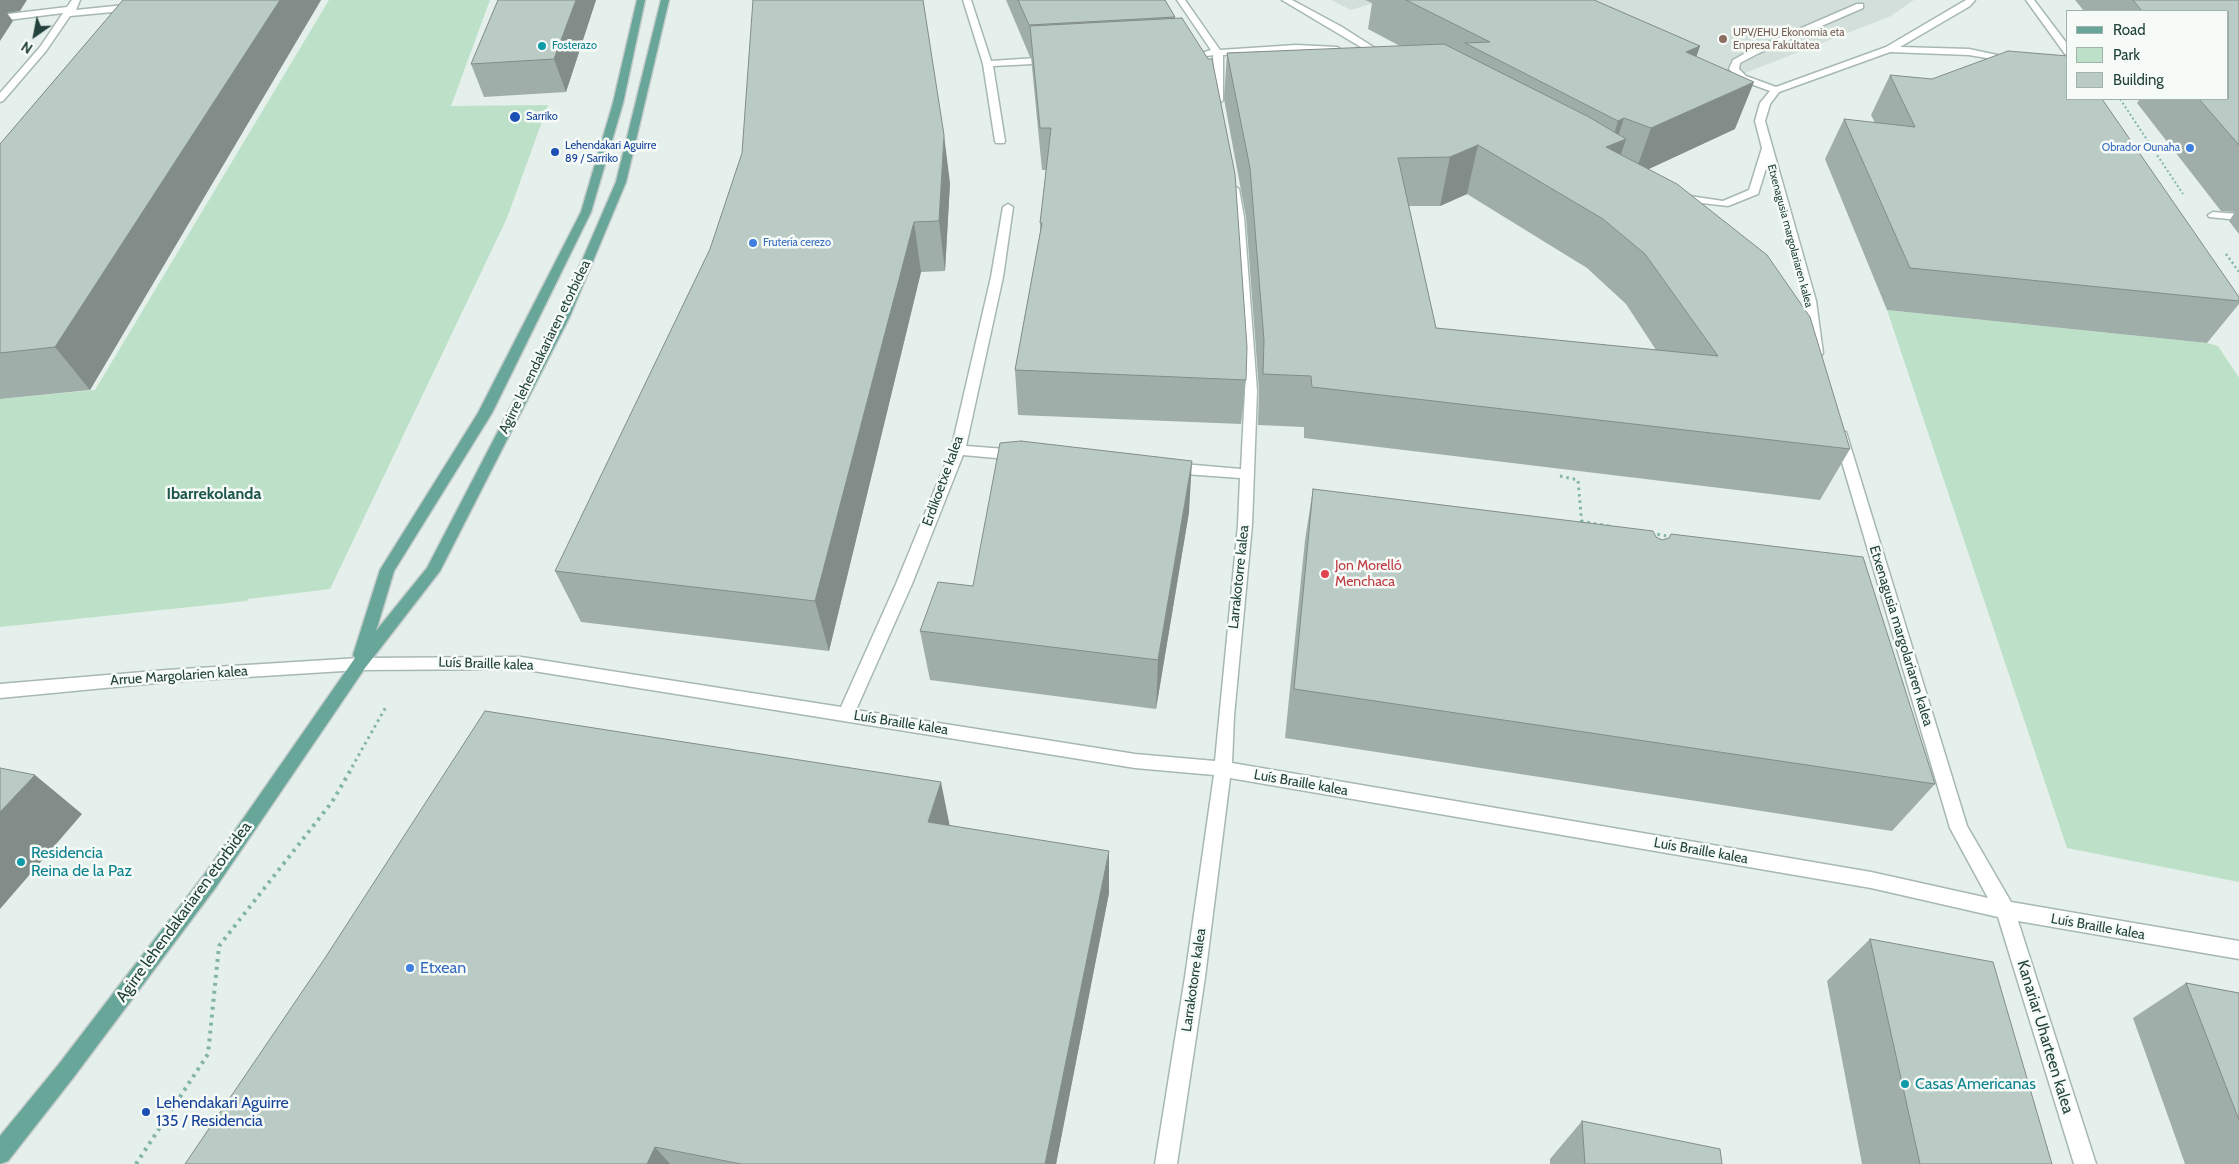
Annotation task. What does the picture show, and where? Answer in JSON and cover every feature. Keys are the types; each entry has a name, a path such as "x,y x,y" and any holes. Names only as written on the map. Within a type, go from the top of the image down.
{"main road":[{"name":"Agirre lehendakariaren etorbidea","path":"358,664 387,570 485,413 586,212 618,103 641,0"},
{"name":"Agirre lehendakariaren etorbidea","path":"0,1152 66,1072 210,881 358,664 433,571 564,316 621,182 665,0"}],"street":[{"path":"967,0 988,64 1000,141"},
{"path":"1181,0 1218,54 1216,94 1220,113"},
{"path":"1199,53 1218,54 1296,48 1348,51 1387,59 1339,29 1286,0"},
{"path":"1860,6 1756,51 1736,62 1734,69 1743,78 1776,90 1889,49 1971,0"},
{"path":"2030,0 2066,49"},
{"path":"0,18 72,7 147,6"},
{"path":"0,99 43,49 72,7"},
{"path":"1889,49 1969,52 1994,56 2022,64"},
{"path":"988,64 1065,59"},
{"name":"Etxenagusia margolariaren kalea","path":"1776,90 1765,104 1760,121 1766,149 1810,301 1819,358 1805,339"},
{"name":"Etxenagusia margolariaren kalea","path":"1669,194 1724,204 1754,192 1766,149"},
{"name":"Larrakotorre kalea","path":"1166,1164 1195,977 1222,768 1245,524 1251,391 1240,217 1232,179"},
{"name":"Erdikoetxe kalea","path":"846,714 904,584 958,450 997,277 1008,207"},
{"path":"2213,215 2239,217"},
{"name":"Etxenagusia margolariaren kalea","path":"1836,418 1959,828 2005,910"},
{"path":"958,450 1037,456"},
{"path":"1155,466 1247,474"},
{"path":"1860,564 1879,566"},
{"name":"Luís Braille kalea","path":"358,664 521,663 1135,761 1222,768 1870,880 2005,910 2239,950"},
{"name":"Arrue Margolarien kalea","path":"0,691 176,676 358,664"},
{"name":"Kanariar Uharteen kalea","path":"2005,910 2085,1164"}],"path":[{"path":"2121,100 2183,194"},
{"path":"2222,248 2239,272"},
{"path":"1560,476 1578,480 1582,530"},
{"path":"1581,521 1618,528"},
{"path":"1647,532 1676,538"}],"shaded area":[{"path":"1331,0 1383,0 1351,10"},
{"name":"UPV/EHU Ekonomia eta Enpresa Fakultatea","path":"1526,0 1914,0 1891,16 1717,84"}],"green space":[{"path":"329,0 490,0 451,106 548,105 507,218 330,589 248,599 247,601 0,627 0,399 95,390"},
{"path":"1887,310 2207,343 2218,346 2239,378 2239,882 2067,848"}],"building":[{"path":"123,0 280,0 55,347 0,353 0,144"},
{"path":"498,0 576,0 554,59 471,64"},
{"path":"753,0 923,0 944,135 939,221 914,222 815,601 555,571 710,249 742,153"},
{"path":"1018,0 1165,0 1175,17 1029,25"},
{"path":"1406,0 1594,0 1700,46 1686,52 1754,82 1651,128 1624,118 1618,121 1465,43 1490,42"},
{"path":"2133,0 2239,0 2239,145 2200,100 2229,100 2229,10 2141,10"},
{"path":"1182,18 1208,59 1212,59 1235,174 1247,347 1246,380 1015,370 1042,223 1040,223 1051,128 1040,128 1030,26"},
{"path":"1444,44 1589,117 1626,139 1606,147 1677,184 1767,255 1810,317 1850,449 1312,387 1311,376 1263,374 1264,340 1250,168 1227,53","holes":["1478,145 1603,219 1645,254 1718,356 1436,328 1398,158 1450,157"]},
{"path":"2008,51 2066,56 2066,100 2103,100 2239,297 2239,301 1910,268 1844,119 1915,127 1890,75 1932,79"},
{"path":"1021,441 1192,461 1158,660 920,631 938,582 973,586 1000,443"},
{"path":"1313,489 1653,531 1656,537 1662,540 1669,538 1671,534 1863,557 1935,784 1294,689"},
{"path":"485,711 941,782 928,822 1109,851 1045,1164 741,1164 655,1147 647,1164 185,1164 325,958"},
{"path":"0,768 35,775 0,812"},
{"path":"1870,939 1993,962 2052,1164 1920,1164"},
{"path":"2186,983 2239,993 2239,1120"},
{"path":"1582,1121 1720,1149 1722,1164 1585,1164"}],"place":[{"name":"UPV/EHU Ekonomia eta Enpresa Fakultatea","path":"1723,39"},
{"name":"Fosterazo","path":"542,46"},
{"name":"Sarriko","path":"515,117"},
{"name":"Obrador Ounaha","path":"2190,148"},
{"name":"Lehendakari Aguirre 89 / Sarriko","path":"555,152"},
{"name":"Frutería cerezo","path":"753,243"},
{"name":"Jon Morelló Menchaca","path":"1325,574"},
{"name":"Residencia Reina de la Paz","path":"21,862"},
{"name":"Etxean","path":"410,968"},
{"name":"Casas Americanas","path":"1905,1084"},
{"name":"Lehendakari Aguirre 135 / Residencia","path":"146,1112"}],"district":[{"name":"Ibarrekolanda","path":"214,494"}]}
